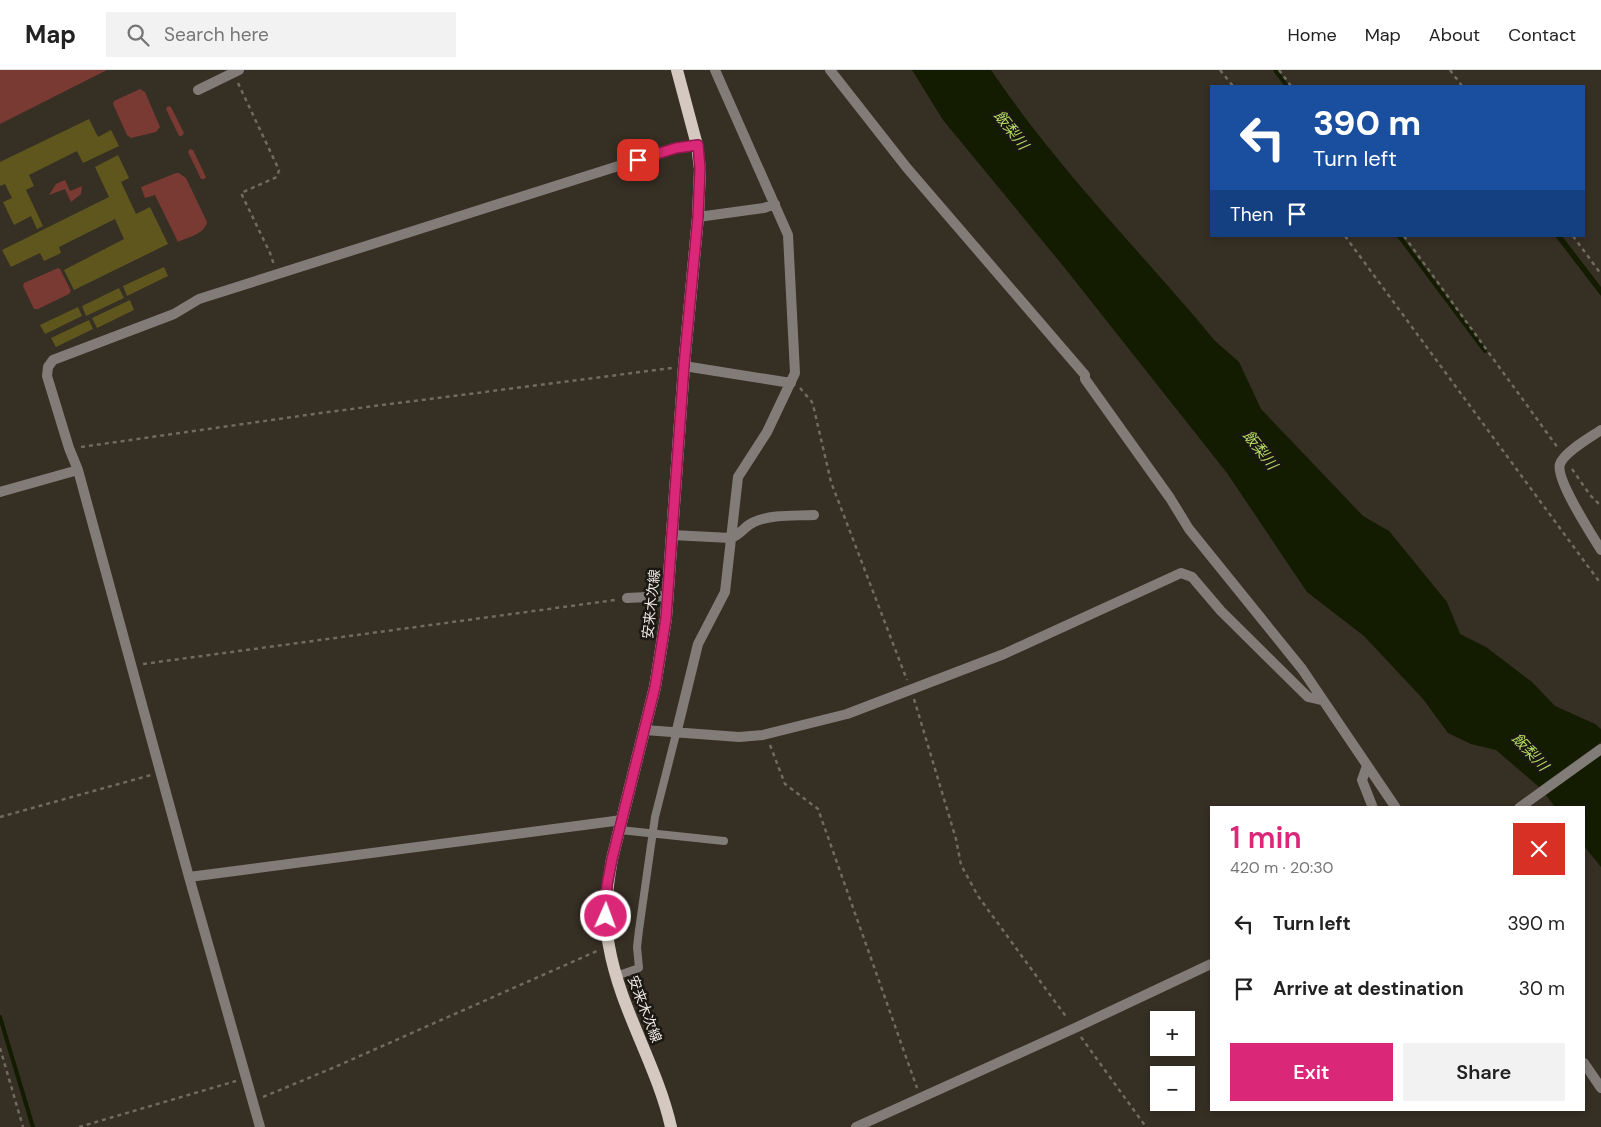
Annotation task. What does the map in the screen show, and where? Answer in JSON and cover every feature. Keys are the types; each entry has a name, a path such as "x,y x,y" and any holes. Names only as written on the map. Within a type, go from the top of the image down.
{"main road":[{"name":"安来木次線","path":"670,1127 656,1078 616,976 606,927 607,885 655,687 668,596 684,366 698,217 700,168 698,145 682,72"}],"street":[{"path":"676,734 698,644 725,592 738,477 767,432 795,373 789,241 775,204 715,70"},
{"path":"830,70 907,168 1085,375 1170,498 1189,529 1302,669 1321,700 1395,806"},
{"path":"198,90 236,71"},
{"path":"260,1127 78,470 69,448 47,376 48,367 53,360 174,314 199,298 676,148 698,145"},
{"path":"698,217 764,208 775,204"},
{"path":"684,366 791,383"},
{"path":"1601,430 1578,445 1560,463 1561,479 1601,550"},
{"path":"0,492 78,470"},
{"path":"672,535 731,538 740,535 754,522 771,517 814,515"},
{"path":"644,730 676,734 739,737 764,735 847,714 1004,654 1181,573 1192,576 1221,611 1308,697 1321,700"},
{"path":"627,598 668,596"},
{"path":"1522,806 1601,749"},
{"path":"1367,766 1362,780 1373,806"},
{"path":"190,877 621,825"},
{"path":"856,1127 1210,964"},
{"path":"1585,1064 1601,1088"}],"lane":[{"path":"616,976 639,968 639,930 653,833 659,799 676,734"},
{"path":"621,825 653,833 724,841"}],"path":[{"path":"1220,70 1232,85"},
{"path":"1279,70 1290,85"},
{"path":"1450,70 1461,85"},
{"path":"236,71 279,170 277,177 241,193 270,253 277,274"},
{"path":"1346,237 1601,584"},
{"path":"1405,237 1590,495 1601,506"},
{"path":"1574,237 1601,274"},
{"path":"69,448 684,366"},
{"path":"791,383 800,388 812,402 831,482 911,690 956,839 961,865 983,903 1146,1127"},
{"path":"147,663 627,598"},
{"path":"764,735 772,749 785,784 818,809 920,1099"},
{"path":"0,817 162,772"},
{"path":"263,1097 609,946"},
{"path":"0,1048 23,1127"},
{"path":"79,1127 247,1078"}],"shaded area":[{"path":"0,70 107,70 0,124"},
{"path":"140,89 145,92 160,127 156,132 131,138 127,135 113,104 114,101"},
{"path":"168,106 171,107 184,133 182,136 179,136 166,109"},
{"path":"190,149 193,150 206,177 204,179 201,179 188,152"},
{"path":"176,173 186,178 207,222 200,232 178,242 155,195 145,198 141,187"},
{"path":"65,180 70,191 82,186 81,194 71,202 65,189 49,195 56,184"},
{"path":"58,268 71,291 69,294 38,309 34,309 23,286 24,283"}],"water":[{"name":"飯梨川","path":"912,70 991,70 1038,135 1090,197 1214,340 1239,362 1261,409 1363,516 1389,531 1447,602 1460,634 1486,647 1532,682 1555,706 1595,724 1601,729 1601,742 1539,787 1496,750 1471,744 1448,733 1423,699 1364,636 1307,592 1227,473 1064,267 943,120"},
{"path":"1556,237 1563,237 1601,287 1601,296"},
{"path":"1601,755 1601,867 1585,847 1585,806 1554,806 1546,795"}],"building":[{"path":"89,119 98,137 111,130 119,146 83,163 77,151 29,175 34,186 26,190 43,226 37,229 31,216 14,225 3,202 12,198 5,184 0,186 0,162"},
{"path":"118,155 129,178 121,182 136,214 150,207 168,244 74,290 64,270 124,239 115,219 59,247 61,253 44,261 40,253 11,267 2,250 109,197 95,167"},
{"path":"164,267 168,276 127,296 123,286"},
{"path":"119,288 124,298 86,316 82,306"},
{"path":"130,300 134,310 97,328 92,318"},
{"path":"78,307 82,316 45,334 40,325"},
{"path":"89,320 93,329 56,347 51,338"}],"waterway":[{"path":"1275,70 1286,85"},
{"path":"1400,237 1485,351"},
{"path":"0,1017 33,1127"}],"route":[{"path":"606,916 607,885 612,859 655,687 666,618 684,366 698,217 700,168 698,145 676,148 638,160"}]}
